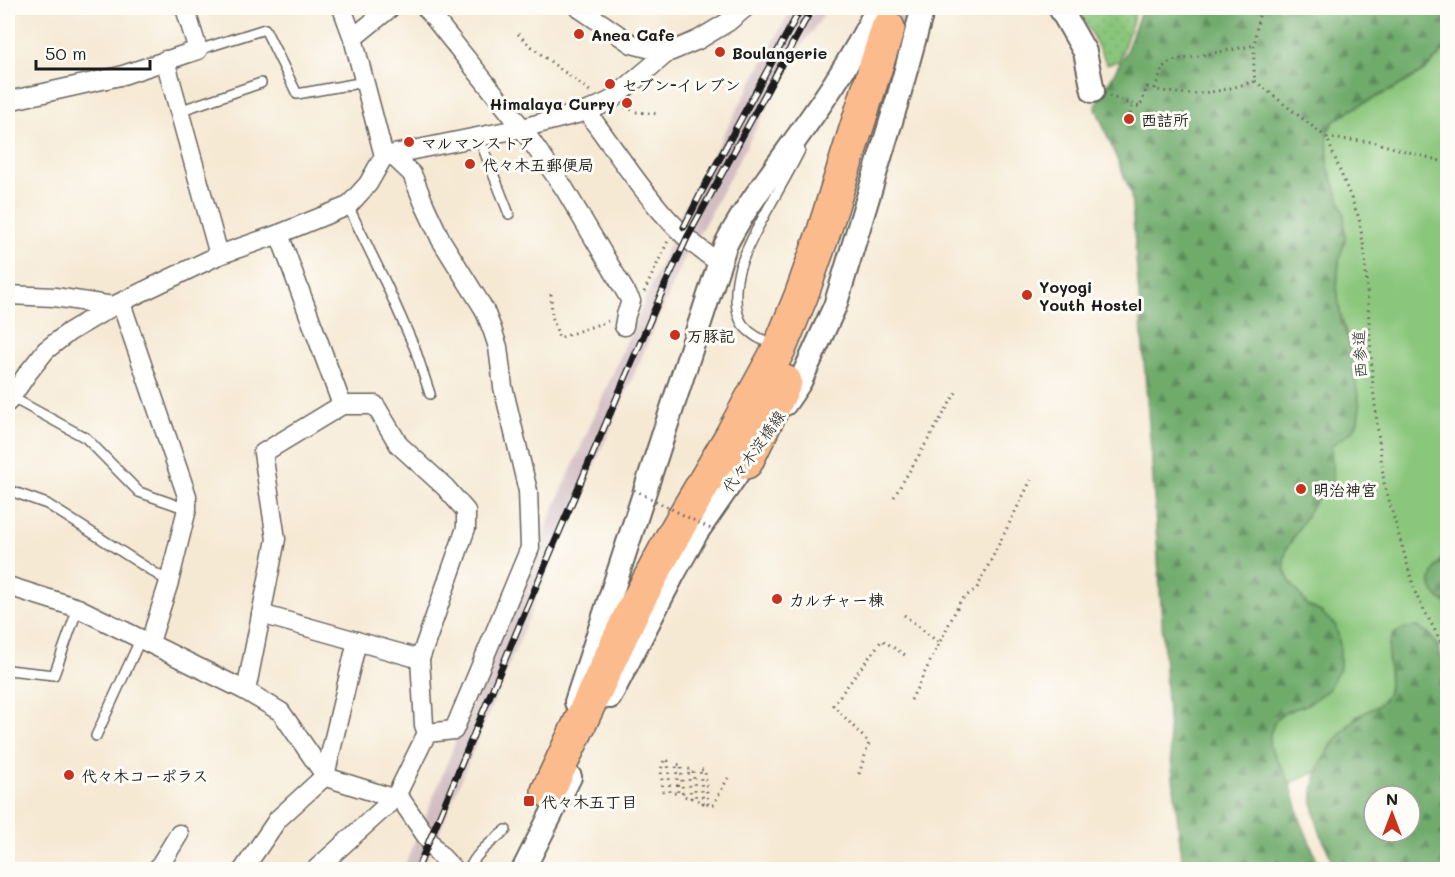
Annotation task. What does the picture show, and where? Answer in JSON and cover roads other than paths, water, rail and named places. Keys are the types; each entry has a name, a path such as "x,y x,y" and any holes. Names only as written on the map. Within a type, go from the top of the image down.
{"highway":[{"path":"746,462 802,346 840,239 889,23"},
{"path":"548,791 632,612 780,346 823,234 889,23"}],"street":[{"path":"8,100 120,76 198,50 185,8"},
{"path":"342,8 388,156 412,174 441,240 484,309 492,329 498,347 501,377 525,476 530,548 454,730 427,733"},
{"path":"353,38 390,8"},
{"path":"426,8 522,129 564,188 627,314"},
{"path":"579,8 632,44 667,53"},
{"name":"代々木淀橋線","path":"524,870 619,678 697,532 800,382 835,306 900,95 923,8"},
{"path":"1060,8 1085,52 1103,94"},
{"path":"9,400 46,350 69,332 117,305 219,255 348,206 368,184 388,156 522,129 588,111 608,102 667,53 698,40 728,22 739,9"},
{"path":"507,870 548,791 725,246 743,212 808,122 848,63 865,33 889,23"},
{"path":"165,60 219,255"},
{"path":"588,111 652,199 674,225 705,254 720,262"},
{"path":"279,234 342,405"},
{"path":"8,295 56,297 117,305"},
{"path":"117,305 187,496 187,509 169,582 145,640"},
{"path":"246,691 276,539 263,453 342,405 375,405 399,445 445,487 466,512 466,528 420,659 424,725 427,733 395,798 315,870"},
{"path":"8,586 78,608 246,691 281,712 325,776 402,801 437,852 454,870"},
{"path":"261,614 420,659"},
{"path":"243,870 278,819 325,776 357,641"},
{"path":"157,870 180,834"}],"lane":[{"path":"198,50 265,29 297,94 365,82"},
{"path":"179,111 261,83"},
{"path":"780,346 754,336 742,324 736,312 736,297 740,269 751,242 800,151 808,122"},
{"path":"479,138 509,214"},
{"path":"348,206 415,349 430,394"},
{"path":"9,400 86,438 139,492 187,509"},
{"path":"8,490 47,504 169,582"},
{"path":"8,670 54,675 78,608"},
{"path":"96,736 145,640"},
{"path":"469,870 470,865 479,855 506,830"}],"tunnel":[{"path":"901,33 910,8"}],"railway":[{"path":"684,227 801,8"},
{"path":"417,870 666,283 687,238 812,8"}],"place":[{"name":"Anea Cafe","path":"579,34"},
{"name":"Boulangerie","path":"720,52"},
{"name":"セブン-イレブン","path":"610,84"},
{"name":"Himalaya Curry","path":"627,103"},
{"name":"西詰所","path":"1129,119"},
{"name":"マルマンストア","path":"409,142"},
{"name":"代々木五郵便局","path":"470,164"},
{"name":"Yoyogi Youth Hostel","path":"1027,295"},
{"name":"万豚記","path":"675,335"},
{"name":"明治神宮","path":"1301,489"},
{"name":"カルチャー棟","path":"777,599"},
{"name":"代々木コーポラス","path":"69,775"},
{"name":"代々木五丁目","path":"529,801"}]}
